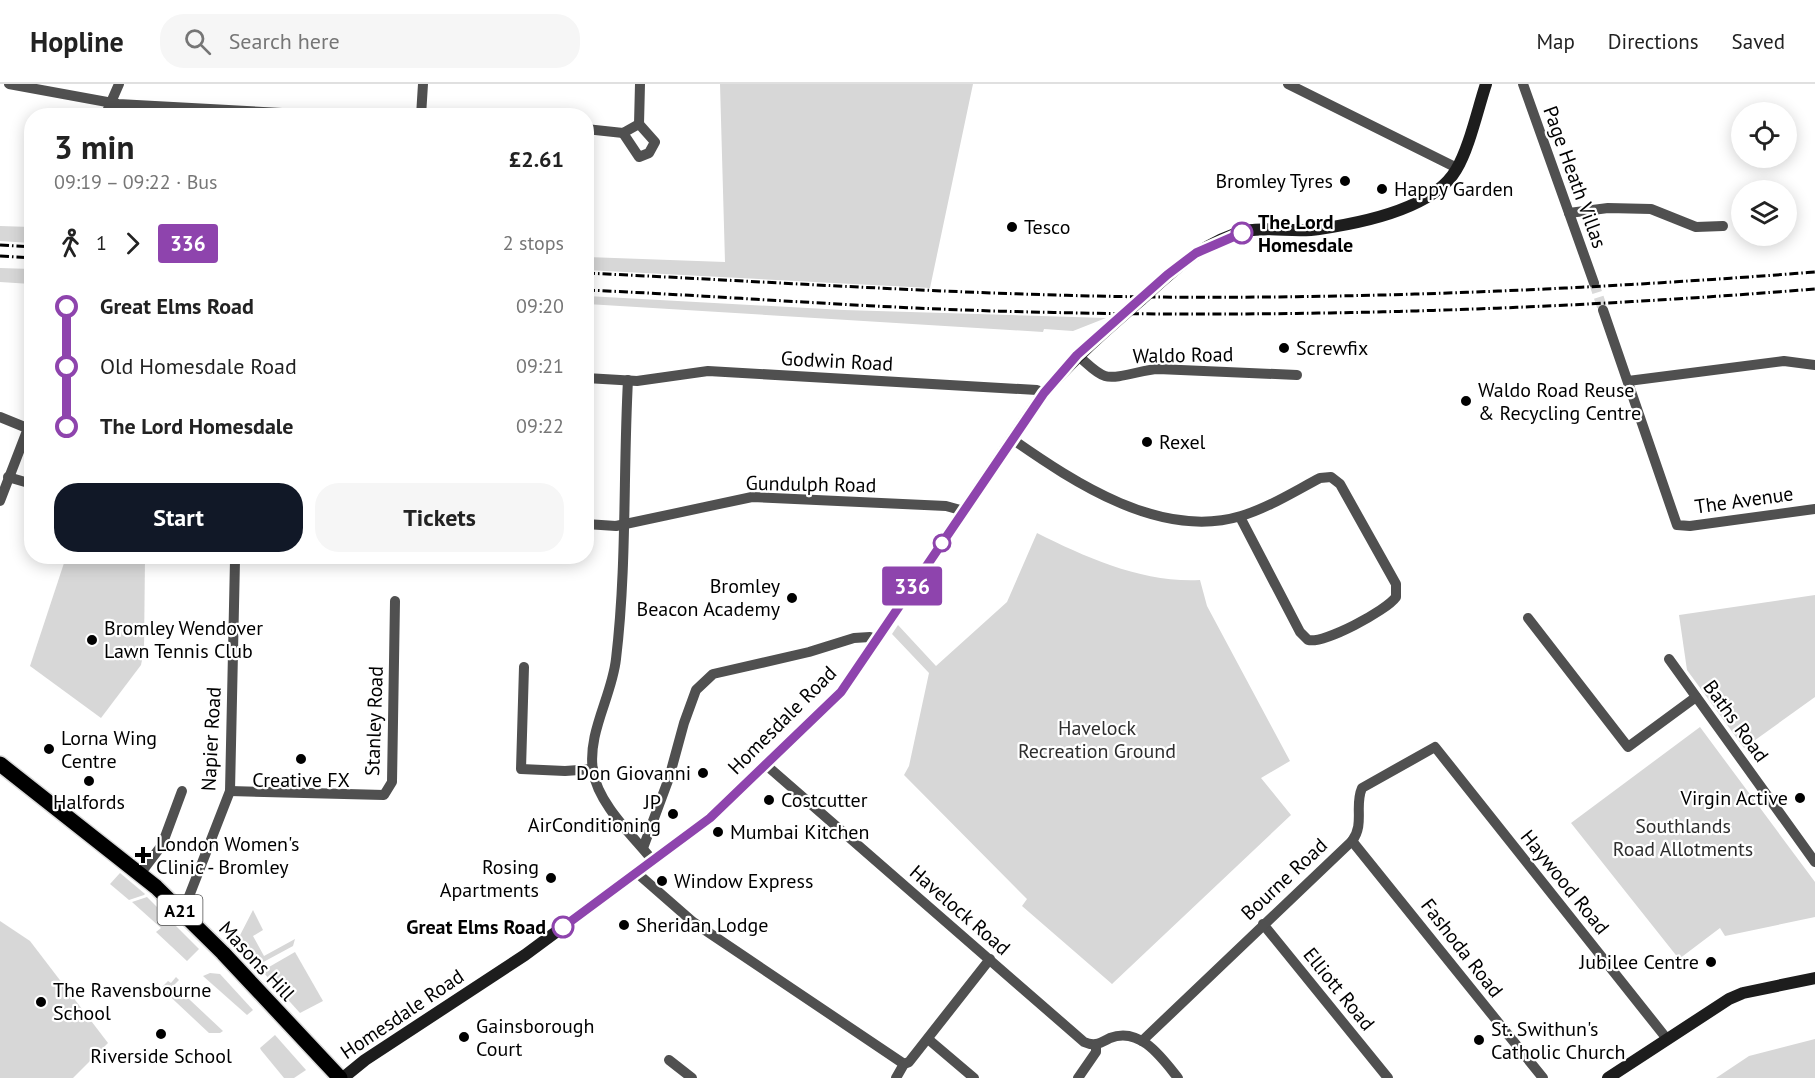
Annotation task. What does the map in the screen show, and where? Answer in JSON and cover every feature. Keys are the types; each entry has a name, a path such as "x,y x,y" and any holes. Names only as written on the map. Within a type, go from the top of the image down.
{"main road":[{"name":"Homesdale Road","path":"341,1078 525,955 710,818 841,692 1044,393 1077,355 1196,253 1246,231 1318,230 1386,214 1432,196 1446,184 1458,168 1486,84"},
{"name":"Masons Hill","path":"0,764 140,874 180,910 341,1078"},
{"path":"1608,1078 1743,993 1815,978"}],"street":[{"path":"9,84 110,102 208,108"},
{"path":"108,108 119,84"},
{"path":"422,108 423,84"},
{"path":"623,133 639,157 649,153 655,142 639,124 640,84"},
{"path":"1288,84 1458,168"},
{"name":"Page Heath Villas","path":"1523,84 1594,283"},
{"path":"594,130 623,133 639,124"},
{"path":"1569,213 1608,208 1646,209 1696,227 1723,226"},
{"path":"1603,310 1628,381 1784,361 1815,365"},
{"name":"Waldo Road","path":"1077,355 1100,374 1112,377 1142,369 1297,375"},
{"name":"Godwin Road","path":"594,378 664,379 708,371 1037,390 1044,393"},
{"path":"628,380 616,660 598,729 593,769 599,788 609,804 653,861"},
{"name":"The Avenue","path":"1628,381 1677,525 1690,526 1815,509"},
{"path":"0,417 24,422"},
{"path":"0,501 24,436"},
{"path":"1012,439 1107,498 1133,509 1182,520 1224,520 1240,517 1320,478 1336,480 1396,584 1397,596 1387,606 1325,639 1312,641 1305,638 1240,517"},
{"path":"8,477 24,482"},
{"name":"Gundulph Road","path":"594,525 616,526 752,497 946,506 964,511"},
{"name":"Napier Road","path":"180,910 186,903 230,790 235,564"},
{"name":"Stanley Road","path":"230,790 384,795 392,782 395,601"},
{"path":"1528,618 1628,747 1696,697"},
{"path":"643,848 669,778 696,690 713,674 809,652 854,638 870,638 876,641"},
{"name":"Baths Road","path":"1669,659 1815,862"},
{"path":"524,667 521,769 565,771 593,769"},
{"name":"Bourne Road","path":"1142,1041 1352,841 1359,827 1358,797 1362,788 1435,747"},
{"name":"Haywood Road","path":"1435,747 1667,1039"},
{"name":"Havelock Road","path":"766,765 1084,1041 1096,1045"},
{"path":"140,874 162,845 182,790"},
{"name":"Fashoda Road","path":"1352,841 1543,1078"},
{"path":"637,873 693,922 904,1064"},
{"name":"Elliott Road","path":"1263,924 1388,1078"},
{"path":"896,1078 904,1064 909,1062 928,1039 990,959"},
{"path":"1078,1078 1096,1052 1096,1045 1118,1036 1133,1037 1142,1041 1178,1078"},
{"path":"928,1039 974,1078"},
{"path":"669,1060 692,1078"}],"green space":[{"path":"720,84 973,84 930,288 594,270 594,257 725,262"},
{"path":"0,226 24,227 24,243 0,241"},
{"path":"0,268 24,269 24,284 0,282"},
{"path":"594,296 844,310 1106,318 1073,331 1044,329 1043,332 594,304"},
{"name":"Havelock Recreation Ground","path":"1037,533 1116,567 1158,577 1200,580 1207,606 1290,761 1261,778 1291,815 1112,984 1022,906 1027,899 904,775 909,766 929,673 892,634 898,625 936,666 1007,602"},
{"name":"Bromley Wendover Lawn Tennis Club","path":"64,564 145,564 144,650 141,665 101,718 30,666"},
{"path":"1815,595 1815,697 1744,748 1687,670 1679,615"},
{"name":"Southlands Road Allotments","path":"1700,727 1815,882 1815,917 1725,936 1720,928 1679,959 1571,823"},
{"path":"120,873 145,894 129,900 110,884"},
{"path":"147,897 199,949 187,961 156,932 161,928 132,902"},
{"path":"253,910 263,930 253,936 264,956 295,939 293,946 256,966 236,943"},
{"name":"The Ravensbourne School","path":"0,921 30,941 108,1043 73,1078 0,1078"},
{"path":"295,952 323,1001 300,1013 262,971"},
{"path":"210,973 220,974 253,1010 247,1015 203,976"},
{"path":"176,977 179,980 174,985 223,1031 209,1033 161,988 168,981 171,983"},
{"path":"275,1035 306,1070 294,1078 284,1078 260,1048"},
{"path":"1815,1039 1815,1078 1716,1078 1749,1056"}],"tunnel":[{"path":"1594,283 1603,310"}],"railway":[{"path":"0,245 24,246"},
{"path":"0,256 24,258"},
{"path":"594,273 1012,294 1237,297 1485,292 1815,272"},
{"path":"594,290 994,311 1199,314 1508,308 1815,289"}],"bus line":[{"name":"336","path":"563,927 710,818 841,692 1030,411 1077,355 1167,275 1196,253 1242,233"}],"place":[{"name":"Bromley Tyres","path":"1345,181"},
{"name":"Happy Garden","path":"1382,189"},
{"name":"Tesco","path":"1012,227"},
{"name":"The Lord Homesdale","path":"1242,233"},
{"name":"Screwfix","path":"1284,348"},
{"name":"Waldo Road Reuse & Recycling Centre","path":"1466,401"},
{"name":"Rexel","path":"1147,442"},
{"name":"Bromley Beacon Academy","path":"792,598"},
{"name":"Bromley Wendover Lawn Tennis Club","path":"92,640"},
{"name":"Lorna Wing Centre","path":"49,749"},
{"name":"Creative FX","path":"301,759"},
{"name":"Don Giovanni","path":"703,773"},
{"name":"Halfords","path":"89,781"},
{"name":"Virgin Active","path":"1800,798"},
{"name":"Costcutter","path":"769,800"},
{"name":"JP AirConditioning","path":"673,814"},
{"name":"Mumbai Kitchen","path":"718,832"},
{"name":"London Women's Clinic - Bromley","path":"143,855"},
{"name":"Rosing Apartments","path":"551,878"},
{"name":"Window Express","path":"662,881"},
{"name":"Sheridan Lodge","path":"624,925"},
{"name":"Great Elms Road","path":"563,927"},
{"name":"Jubilee Centre","path":"1711,962"},
{"name":"The Ravensbourne School","path":"41,1002"},
{"name":"Riverside School","path":"161,1034"},
{"name":"Gainsborough Court","path":"464,1037"},
{"name":"St. Swithun's Catholic Church","path":"1479,1040"}]}
